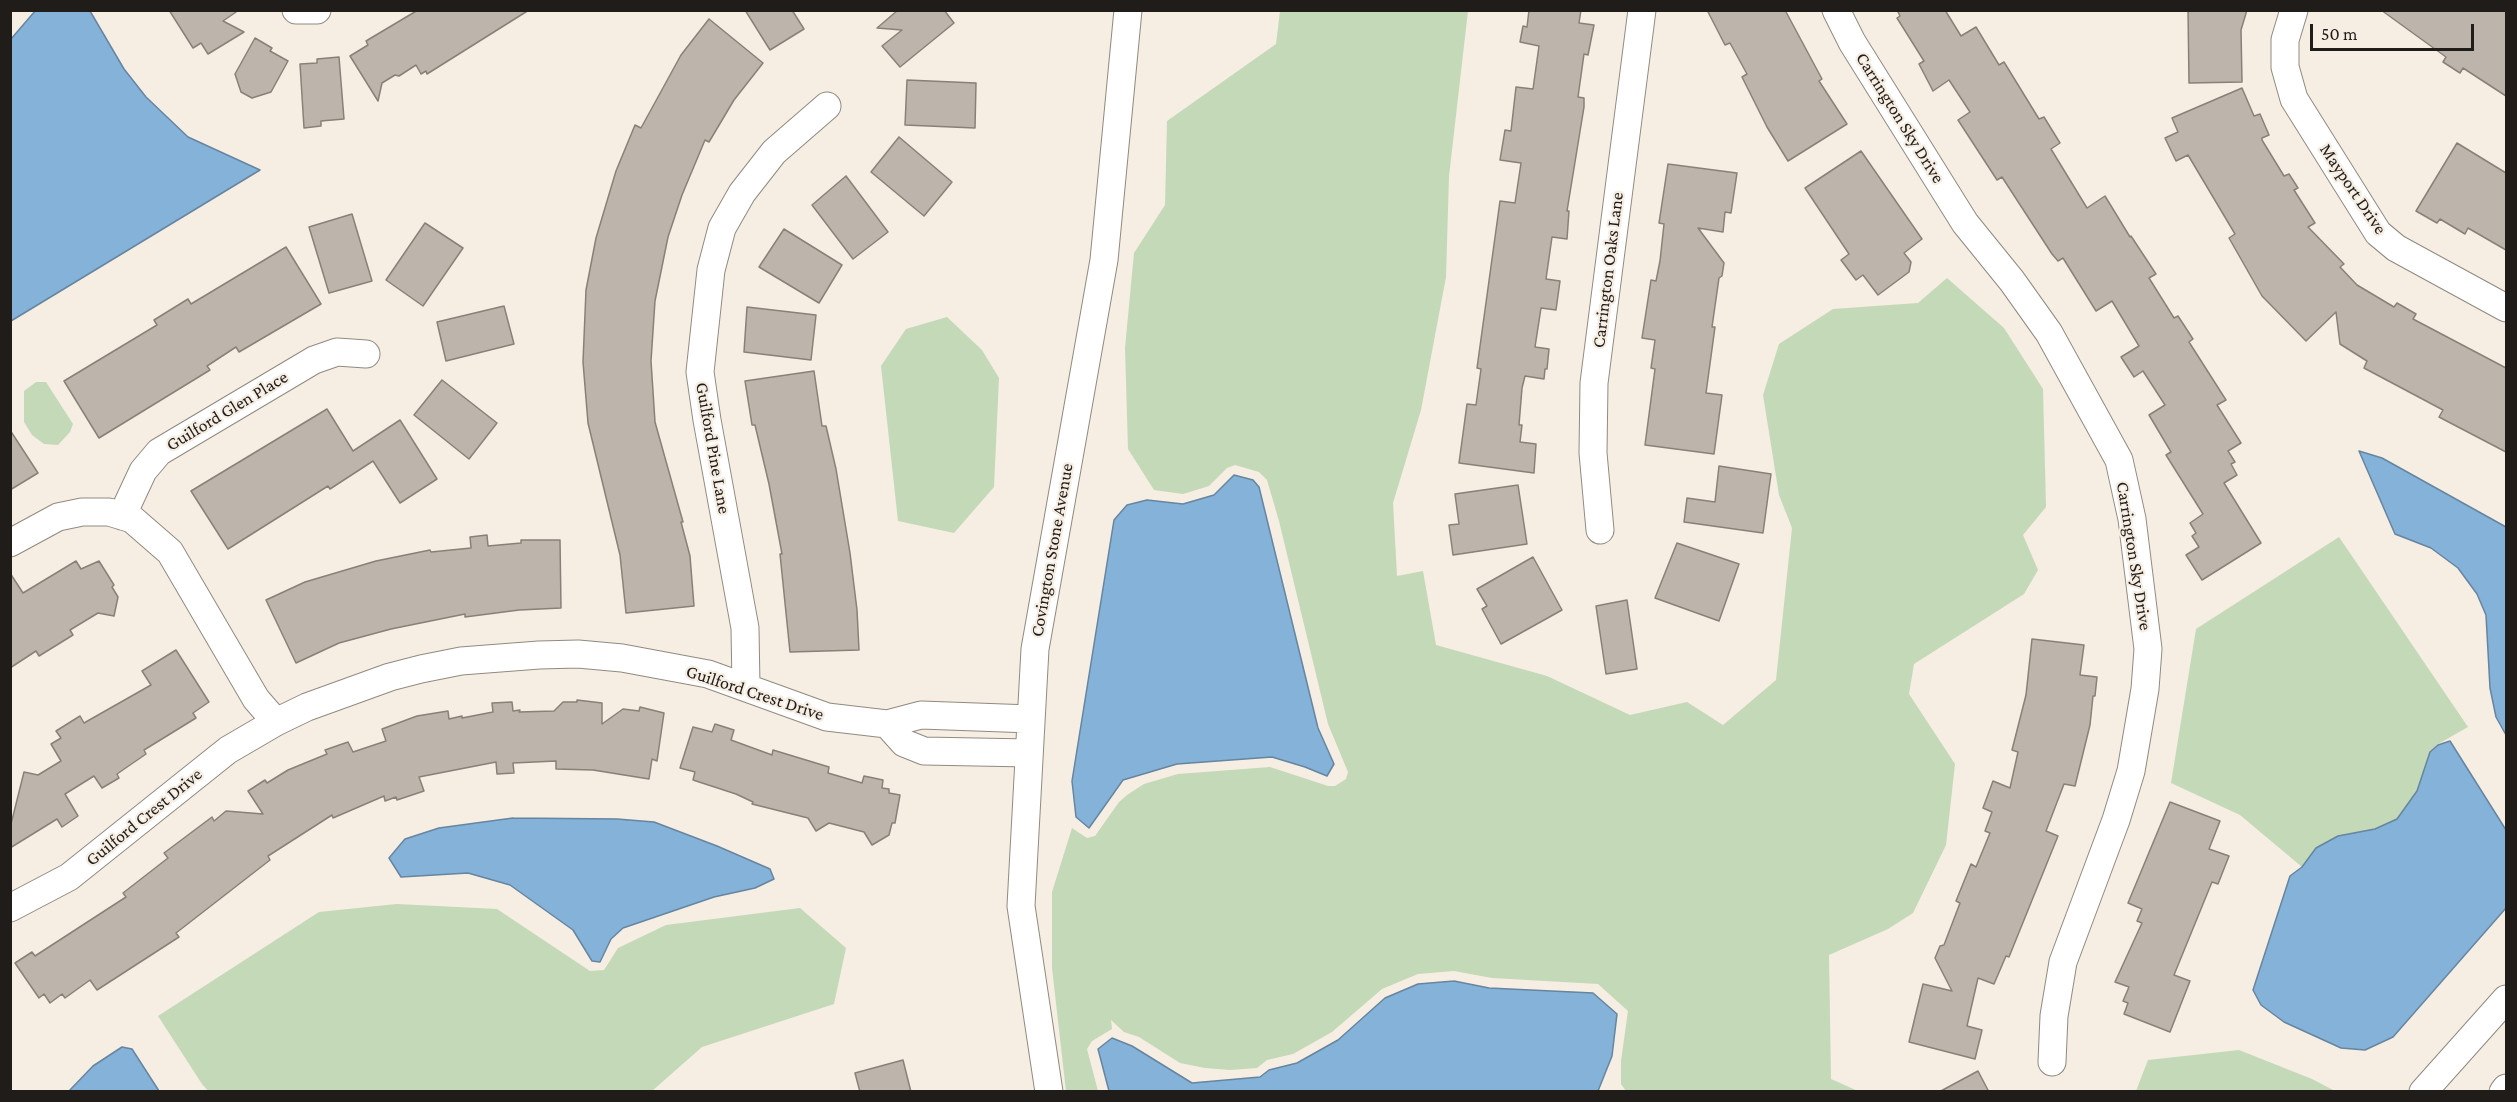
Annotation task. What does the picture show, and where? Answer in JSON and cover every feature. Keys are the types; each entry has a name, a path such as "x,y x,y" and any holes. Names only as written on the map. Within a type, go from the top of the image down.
{"street":[{"path":"296,10 317,10"},
{"name":"Covington Stone Avenue","path":"1049,1092 1021,906 1035,649 1104,260 1128,10"},
{"name":"Carrington Oaks Lane","path":"1600,530 1593,453 1594,383 1642,10"},
{"name":"Carrington Sky Drive","path":"1836,10 1852,42 1965,223 2012,281 2049,333 2119,460 2132,519 2148,649 2145,689 2131,771 2116,820 2064,962 2054,1016 2052,1062"},
{"name":"Mayport Drive","path":"2294,10 2285,40 2285,67 2294,99 2378,233 2396,248 2506,308"},
{"name":"Guilford Pine Lane","path":"746,686 746,628 706,420 700,372 711,270 722,228 742,193 774,152 827,106"},
{"name":"Guilford Glen Place","path":"122,516 143,471 159,452 314,360 337,352 366,354"},
{"path":"10,543 58,517 82,512 109,512 132,519 170,552 255,699 276,722"},
{"name":"Guilford Crest Drive","path":"10,908 69,877 220,756 276,722 307,707 390,677 461,661 578,654 622,658 708,674 827,717 887,724 921,715 1031,719"},
{"path":"887,724 904,743 924,751 1029,753"},
{"path":"2423,1092 2506,999"},
{"path":"2503,1092 2506,1088"}],"green space":[{"path":"1280,11 1468,11 1449,176 1446,277 1421,410 1393,503 1397,576 1423,571 1436,645 1547,676 1630,715 1687,702 1723,725 1776,680 1792,528 1779,495 1763,395 1779,344 1833,309 1918,303 1947,278 2004,328 2043,389 2046,507 2023,535 2038,570 2024,594 1914,664 1909,694 1955,764 1946,845 1913,913 1888,929 1829,955 1831,1079 1858,1091 1626,1091 1621,1084 1621,1061 1628,1011 1598,984 1492,978 1454,971 1418,974 1382,989 1332,1032 1293,1054 1267,1060 1257,1068 1230,1070 1180,1063 1139,1037 1124,1032 1111,1020 1112,1029 1092,1041 1087,1049 1098,1091 1066,1091 1052,968 1052,892 1072,828 1087,838 1095,836 1119,802 1127,795 1144,784 1178,774 1270,767 1328,786 1335,786 1346,779 1348,772 1328,724 1267,480 1259,472 1235,465 1227,468 1209,486 1183,494 1154,490 1128,449 1125,348 1134,253 1165,205 1167,121 1276,44"},
{"path":"947,317 982,350 999,378 994,487 954,533 898,521 881,366 906,329"},
{"path":"36,382 46,382 73,424 70,432 58,445 44,444 32,435 24,422 24,391"},
{"path":"2339,537 2468,727 2438,744 2430,752 2417,791 2398,819 2375,829 2338,836 2316,848 2302,867 2240,815 2171,783 2196,629"},
{"path":"397,904 497,909 590,971 604,970 618,948 666,925 800,908 846,948 834,1004 702,1047 652,1091 209,1092 158,1016 319,912"},
{"path":"2239,1050 2312,1079 2335,1091 2136,1091 2148,1060"}],"water":[{"path":"36,10 90,11 124,69 146,97 188,137 260,170 11,321 11,39"},
{"path":"2359,451 2382,458 2506,527 2506,735 2496,717 2490,688 2486,615 2477,594 2458,568 2431,548 2395,534"},
{"path":"1234,475 1253,480 1259,487 1318,728 1334,764 1327,776 1272,757 1177,764 1123,780 1089,828 1076,817 1072,781 1114,520 1127,505 1147,500 1183,504 1214,495"},
{"path":"2450,741 2506,830 2506,908 2393,1037 2365,1050 2341,1048 2284,1022 2261,1005 2253,990 2290,876 2302,867 2316,848 2338,836 2375,829 2397,819 2417,791 2430,752 2438,745"},
{"path":"513,818 617,819 654,822 770,869 774,879 755,888 714,897 623,928 611,939 600,962 592,961 573,930 510,885 468,873 401,877 389,858 405,839 439,828"},
{"path":"1454,981 1489,988 1593,993 1617,1014 1612,1056 1598,1091 1109,1091 1098,1049 1112,1038 1132,1046 1192,1083 1260,1077 1269,1070 1297,1063 1338,1040 1385,998 1418,984"},
{"path":"122,1047 132,1049 159,1091 69,1091 93,1066"}],"building":[{"path":"169,10 239,10 223,21 244,32 208,54 201,43 193,48"},
{"path":"418,10 529,10 427,74 426,71 421,74 416,65 399,76 395,75 382,83 378,101 350,56 368,45 366,41"},
{"path":"745,10 792,10 804,29 770,50"},
{"path":"898,10 944,10 954,23 900,67 882,46 902,30 877,28"},
{"path":"1529,10 1581,10 1579,23 1594,25 1588,55 1584,54 1578,97 1584,98 1584,107 1567,211 1569,211 1567,239 1552,237 1546,279 1560,281 1556,310 1541,308 1535,347 1549,349 1547,369 1545,369 1544,379 1525,376 1522,388 1520,442 1536,444 1534,473 1459,463 1467,404 1476,405 1481,369 1477,368 1500,201 1515,203 1521,163 1500,160 1505,130 1511,131 1516,87 1533,89 1539,46 1520,42 1523,26 1527,27"},
{"path":"1707,10 1785,10 1822,79 1819,81 1847,124 1788,161 1767,127 1742,77 1747,74 1730,43 1725,45"},
{"path":"1897,10 1945,10 1961,36 1976,27 1999,65 2004,62 2039,119 2044,117 2060,143 2051,149 2087,208 2105,196 2156,274 2149,278 2174,318 2178,316 2193,339 2189,342 2226,400 2217,405 2241,443 2228,451 2235,462 2231,464 2237,475 2224,483 2261,543 2202,580 2186,555 2199,547 2192,536 2196,533 2190,523 2203,514 2166,455 2171,452 2149,415 2165,405 2143,371 2134,377 2121,357 2139,346 2112,301 2096,311 2063,258 2058,261 2052,254 2002,177 1997,180 1958,120 1970,112 1949,80 1933,91 1919,64 1924,61 1897,18 1900,16"},
{"path":"2188,10 2247,10 2241,30 2242,82 2189,83"},
{"path":"2381,10 2506,10 2506,96 2463,68 2460,73 2443,62 2446,57"},
{"path":"709,19 763,63 734,100 709,142 705,140 682,195 668,237 655,301 651,361 655,422 683,522 681,522 690,556 694,606 626,613 620,555 588,423 583,362 586,290 596,238 616,171 635,125 641,128 681,55"},
{"path":"255,38 272,48 270,51 288,61 271,92 252,98 241,92 235,74"},
{"path":"339,57 344,119 321,121 321,126 304,128 300,64 317,63 317,59"},
{"path":"907,80 976,83 975,128 905,125"},
{"path":"2242,88 2254,116 2260,114 2269,135 2262,140 2284,176 2289,174 2298,188 2294,190 2315,223 2308,227 2344,264 2340,267 2357,285 2394,307 2397,303 2416,314 2413,319 2506,368 2506,452 2439,417 2443,410 2364,368 2367,361 2340,344 2336,312 2306,341 2262,296 2229,238 2235,234 2188,155 2176,161 2165,138 2178,132 2172,118"},
{"path":"899,137 952,182 924,216 871,172"},
{"path":"2457,143 2506,173 2506,250 2468,228 2465,234 2440,219 2437,223 2416,211"},
{"path":"1861,151 1922,239 1904,253 1911,262 1909,272 1878,295 1863,275 1856,280 1841,260 1849,254 1805,188"},
{"path":"1668,164 1737,173 1731,213 1725,212 1723,232 1698,228 1724,263 1722,276 1719,278 1712,327 1715,327 1706,393 1722,395 1714,454 1645,445 1655,369 1651,368 1655,340 1642,338 1651,280 1656,281 1660,261 1664,224 1659,223"},
{"path":"846,176 888,232 853,259 812,205"},
{"path":"352,214 372,281 329,293 309,227"},
{"path":"425,223 463,248 423,306 386,280"},
{"path":"784,229 842,265 819,303 759,267"},
{"path":"286,247 321,304 239,352 236,347 207,366 210,370 99,438 64,381 157,325 154,320 188,299 191,304"},
{"path":"504,306 514,344 446,361 437,322"},
{"path":"747,307 816,315 811,360 744,352"},
{"path":"814,371 822,426 826,426 836,469 850,553 859,650 790,652 780,554 782,554 769,484 755,425 752,425 745,381"},
{"path":"442,380 497,423 469,459 414,415"},
{"path":"327,409 353,451 400,420 437,479 400,503 373,461 330,489 328,486 228,549 191,491"},
{"path":"10,430 38,473 10,490"},
{"path":"1719,466 1771,474 1763,533 1684,522 1687,498 1715,502"},
{"path":"1518,485 1527,544 1453,555 1449,525 1459,524 1455,494"},
{"path":"487,535 488,546 521,543 521,540 560,540 561,608 519,610 465,617 465,614 391,629 339,643 296,663 266,600 305,582 376,561 430,550 431,552 471,548 470,537"},
{"path":"1677,543 1739,564 1719,621 1655,598"},
{"path":"1533,557 1562,610 1501,644 1482,609 1487,606 1477,589"},
{"path":"76,561 81,569 99,561 114,585 112,587 118,597 114,616 98,613 70,630 73,635 39,656 36,651 10,668 10,573 23,593"},
{"path":"1627,600 1637,669 1606,674 1596,606"},
{"path":"2032,639 2084,645 2080,675 2097,677 2095,696 2093,696 2090,725 2075,786 2064,784 2046,831 2058,836 2009,957 2006,956 1994,984 1978,978 1967,1026 1982,1030 1975,1059 1909,1042 1923,984 1952,991 1935,958 1940,946 1944,945 1960,903 1956,901 1971,864 1976,867 1990,833 1985,831 1992,812 1983,808 1993,781 2010,788 2018,752 2012,750 2026,695"},
{"path":"176,650 209,702 193,713 196,718 144,750 146,754 117,774 119,778 102,788 94,776 65,794 78,816 62,827 57,819 10,848 10,828 24,772 38,775 61,761 51,744 61,738 56,731 80,716 84,723 151,685 142,671"},
{"path":"577,700 602,703 602,724 623,709 639,711 640,707 664,713 657,761 652,759 649,779 593,770 556,769 556,761 513,763 514,773 497,774 496,762 419,777 424,791 397,800 396,797 385,801 384,796 333,818 332,815 268,856 270,860 176,933 179,937 97,990 90,980 65,998 62,994 50,1003 44,994 39,998 15,963 32,952 35,956 126,897 123,893 168,858 164,853 212,817 214,821 226,811 263,814 248,791 265,780 267,783 288,770 327,754 325,750 348,742 353,752 386,741 382,729 417,716 448,711 449,719 462,716 462,718 493,712 492,703 512,702 513,711 554,711 563,702 577,702"},
{"path":"715,724 734,730 731,740 772,755 773,750 829,767 828,773 862,783 864,776 883,780 882,788 889,789 889,793 900,795 895,823 892,823 889,835 872,845 864,832 829,823 816,831 808,818 752,804 753,802 736,794 693,780 695,772 680,768 693,727 712,732"},
{"path":"2170,802 2220,821 2209,849 2229,856 2218,884 2212,882 2174,975 2190,981 2170,1032 2124,1014 2128,1003 2123,1001 2129,987 2115,982 2142,923 2137,921 2142,909 2128,903"},
{"path":"903,1060 911,1092 860,1092 855,1073"},
{"path":"1978,1071 1989,1092 1939,1092"}]}
